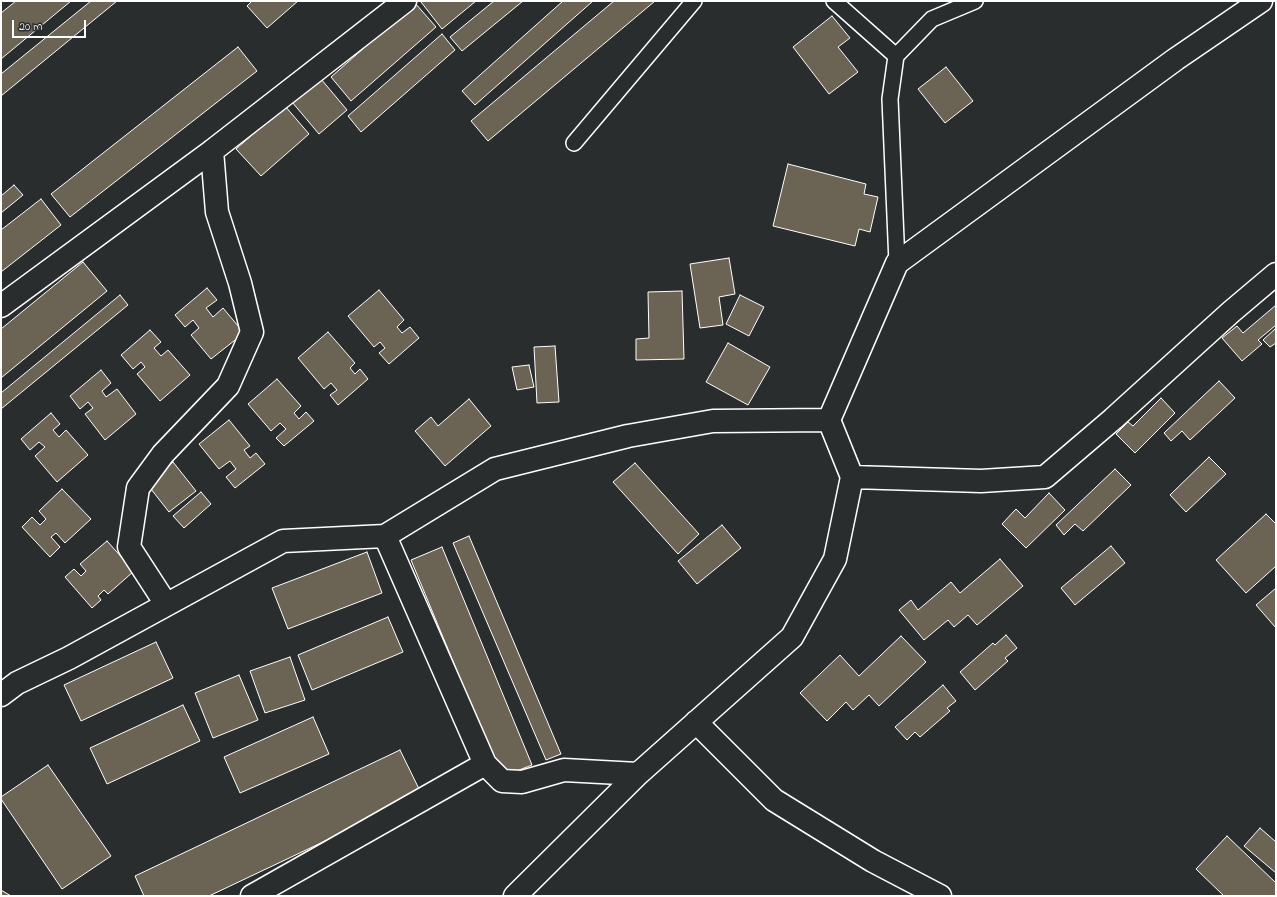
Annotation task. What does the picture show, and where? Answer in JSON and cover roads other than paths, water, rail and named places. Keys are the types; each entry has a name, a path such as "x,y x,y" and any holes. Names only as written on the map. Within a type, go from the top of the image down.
{"street":[{"path":"1,306 212,151 405,1"},
{"path":"515,896 638,774 792,637 835,560 852,477 829,420 897,264 1176,59 1261,1"},
{"path":"166,604 129,547 138,488 163,454 228,386 252,332 240,283 217,212 212,151"},
{"path":"852,477 981,482 1045,477 1113,419 1231,312 1276,274"},
{"path":"1,695 17,683 69,658 283,541 385,536 495,469 628,436 713,421 829,420"},
{"path":"385,536 485,764 502,781 522,782 564,770 638,774"},
{"path":"696,722 774,800 873,861 940,896"},
{"path":"252,896 485,764"}],"lane":[{"path":"574,143 694,1"},
{"path":"834,1 896,56"},
{"path":"897,264 890,99 896,56 932,19 975,1"}]}
